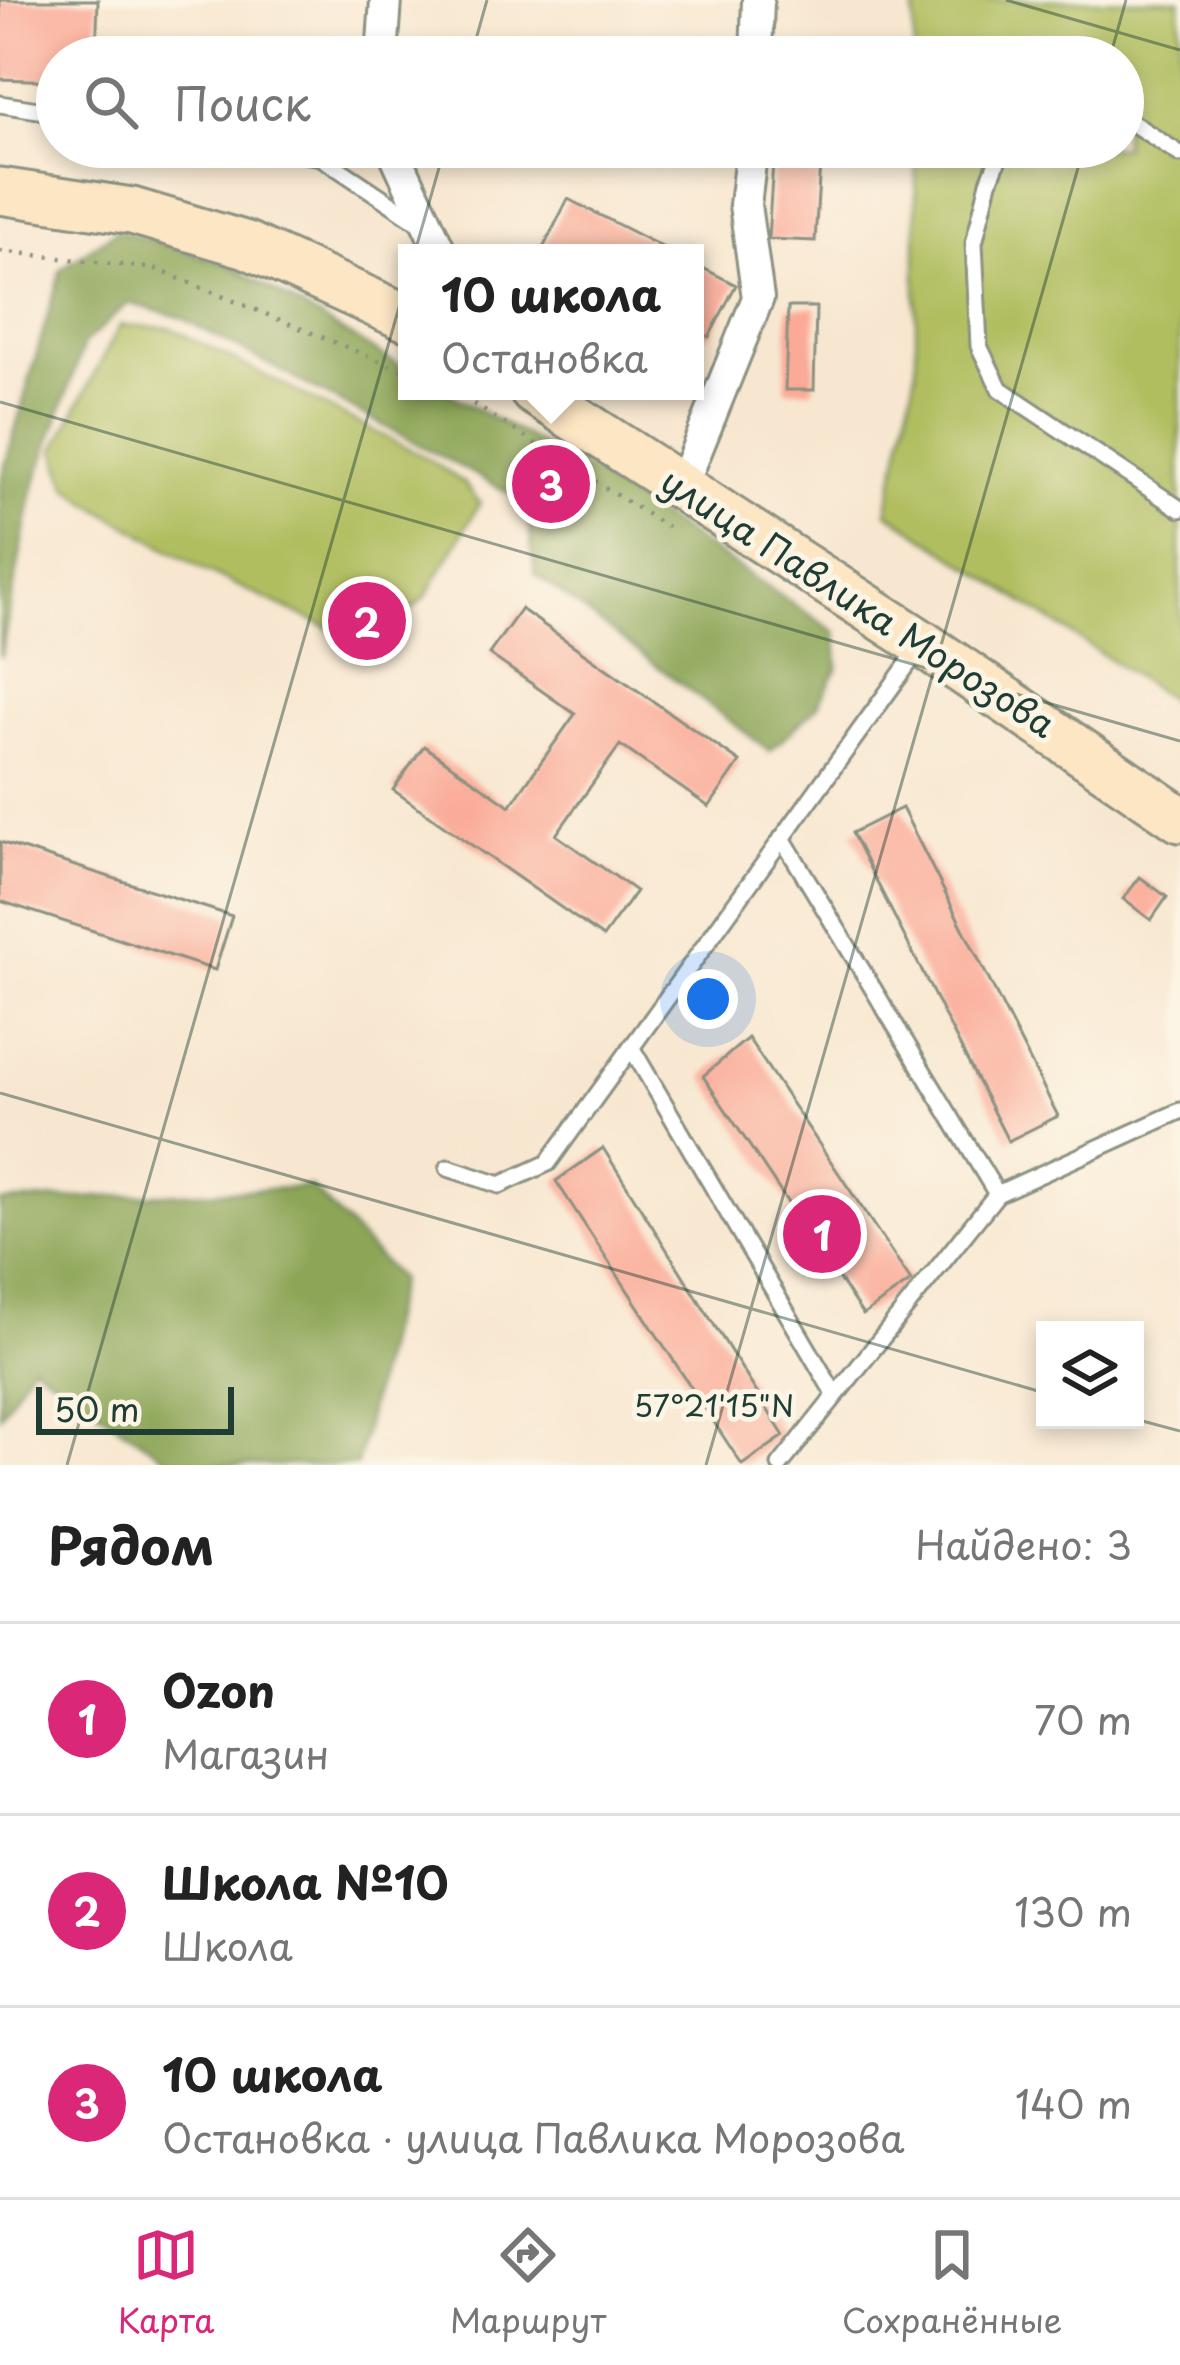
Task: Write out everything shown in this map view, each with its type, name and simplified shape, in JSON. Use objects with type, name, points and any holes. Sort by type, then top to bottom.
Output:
[{"type":"main road","points":[[0,191],[132,212],[247,244],[398,314]]},
{"type":"main road","name":"улица Павлика Морозова","points":[[544,400],[675,507],[923,644],[1180,819]]},
{"type":"street","points":[[383,36],[386,0]]},
{"type":"street","points":[[757,36],[758,0]]},
{"type":"street","points":[[401,168],[434,240]]},
{"type":"street","points":[[675,507],[758,298],[746,205],[750,168]]},
{"type":"lane","points":[[0,104],[36,110]]},
{"type":"lane","points":[[1144,131],[1180,154]]},
{"type":"lane","points":[[336,168],[434,240]]},
{"type":"lane","points":[[995,168],[974,243],[979,346],[1000,388],[1180,508]]},
{"type":"lane","points":[[448,1168],[500,1185],[548,1163],[923,644]]},
{"type":"lane","points":[[782,838],[998,1194]]},
{"type":"lane","points":[[632,1047],[835,1395]]},
{"type":"lane","points":[[780,1465],[998,1194],[1180,1111]]},
{"type":"path","points":[[0,250],[156,268],[398,368]]},
{"type":"path","points":[[470,400],[675,507]]},
{"type":"green space","points":[[914,0],[1180,0],[1180,706],[887,512],[916,371],[916,168],[1144,168],[1144,36],[914,36]]},
{"type":"green space","points":[[117,230],[230,265],[398,365],[398,400],[460,400],[599,476],[836,632],[838,668],[816,708],[770,751],[535,574],[526,502],[180,317],[128,303],[84,344],[33,490],[0,658],[0,483],[61,269]]},
{"type":"green space","points":[[120,325],[171,328],[427,458],[464,483],[480,503],[426,596],[371,648],[208,572],[67,486],[55,450]]},
{"type":"green space","points":[[311,1187],[399,1279],[357,1465],[176,1465],[32,1364],[0,1416],[0,1202]]},
{"type":"building","points":[[0,0],[98,0],[97,36],[36,36],[36,80],[0,79]]},
{"type":"building","points":[[773,168],[820,168],[815,241],[768,239]]},
{"type":"building","points":[[568,199],[656,244],[545,244]]},
{"type":"building","points":[[704,269],[736,285],[709,337],[704,334]]},
{"type":"building","points":[[788,307],[816,307],[814,390],[785,390]]},
{"type":"building","points":[[521,609],[740,762],[709,807],[620,745],[556,835],[636,891],[603,937],[393,790],[424,746],[510,806],[575,714],[489,654]]},
{"type":"building","points":[[902,808],[1058,1116],[1008,1141],[852,833]]},
{"type":"building","points":[[0,842],[232,916],[215,970],[0,901]]},
{"type":"building","points":[[1140,877],[1167,897],[1151,920],[1123,899]]},
{"type":"building","points":[[748,1038],[911,1281],[863,1315],[703,1076]]},
{"type":"building","points":[[603,1148],[784,1436],[742,1465],[556,1181]]},
{"type":"place","name":"10 школа","points":[[551,484]]},
{"type":"place","name":"Школа №10","points":[[367,621]]},
{"type":"place","name":"Ozon","points":[[822,1234]]}]
